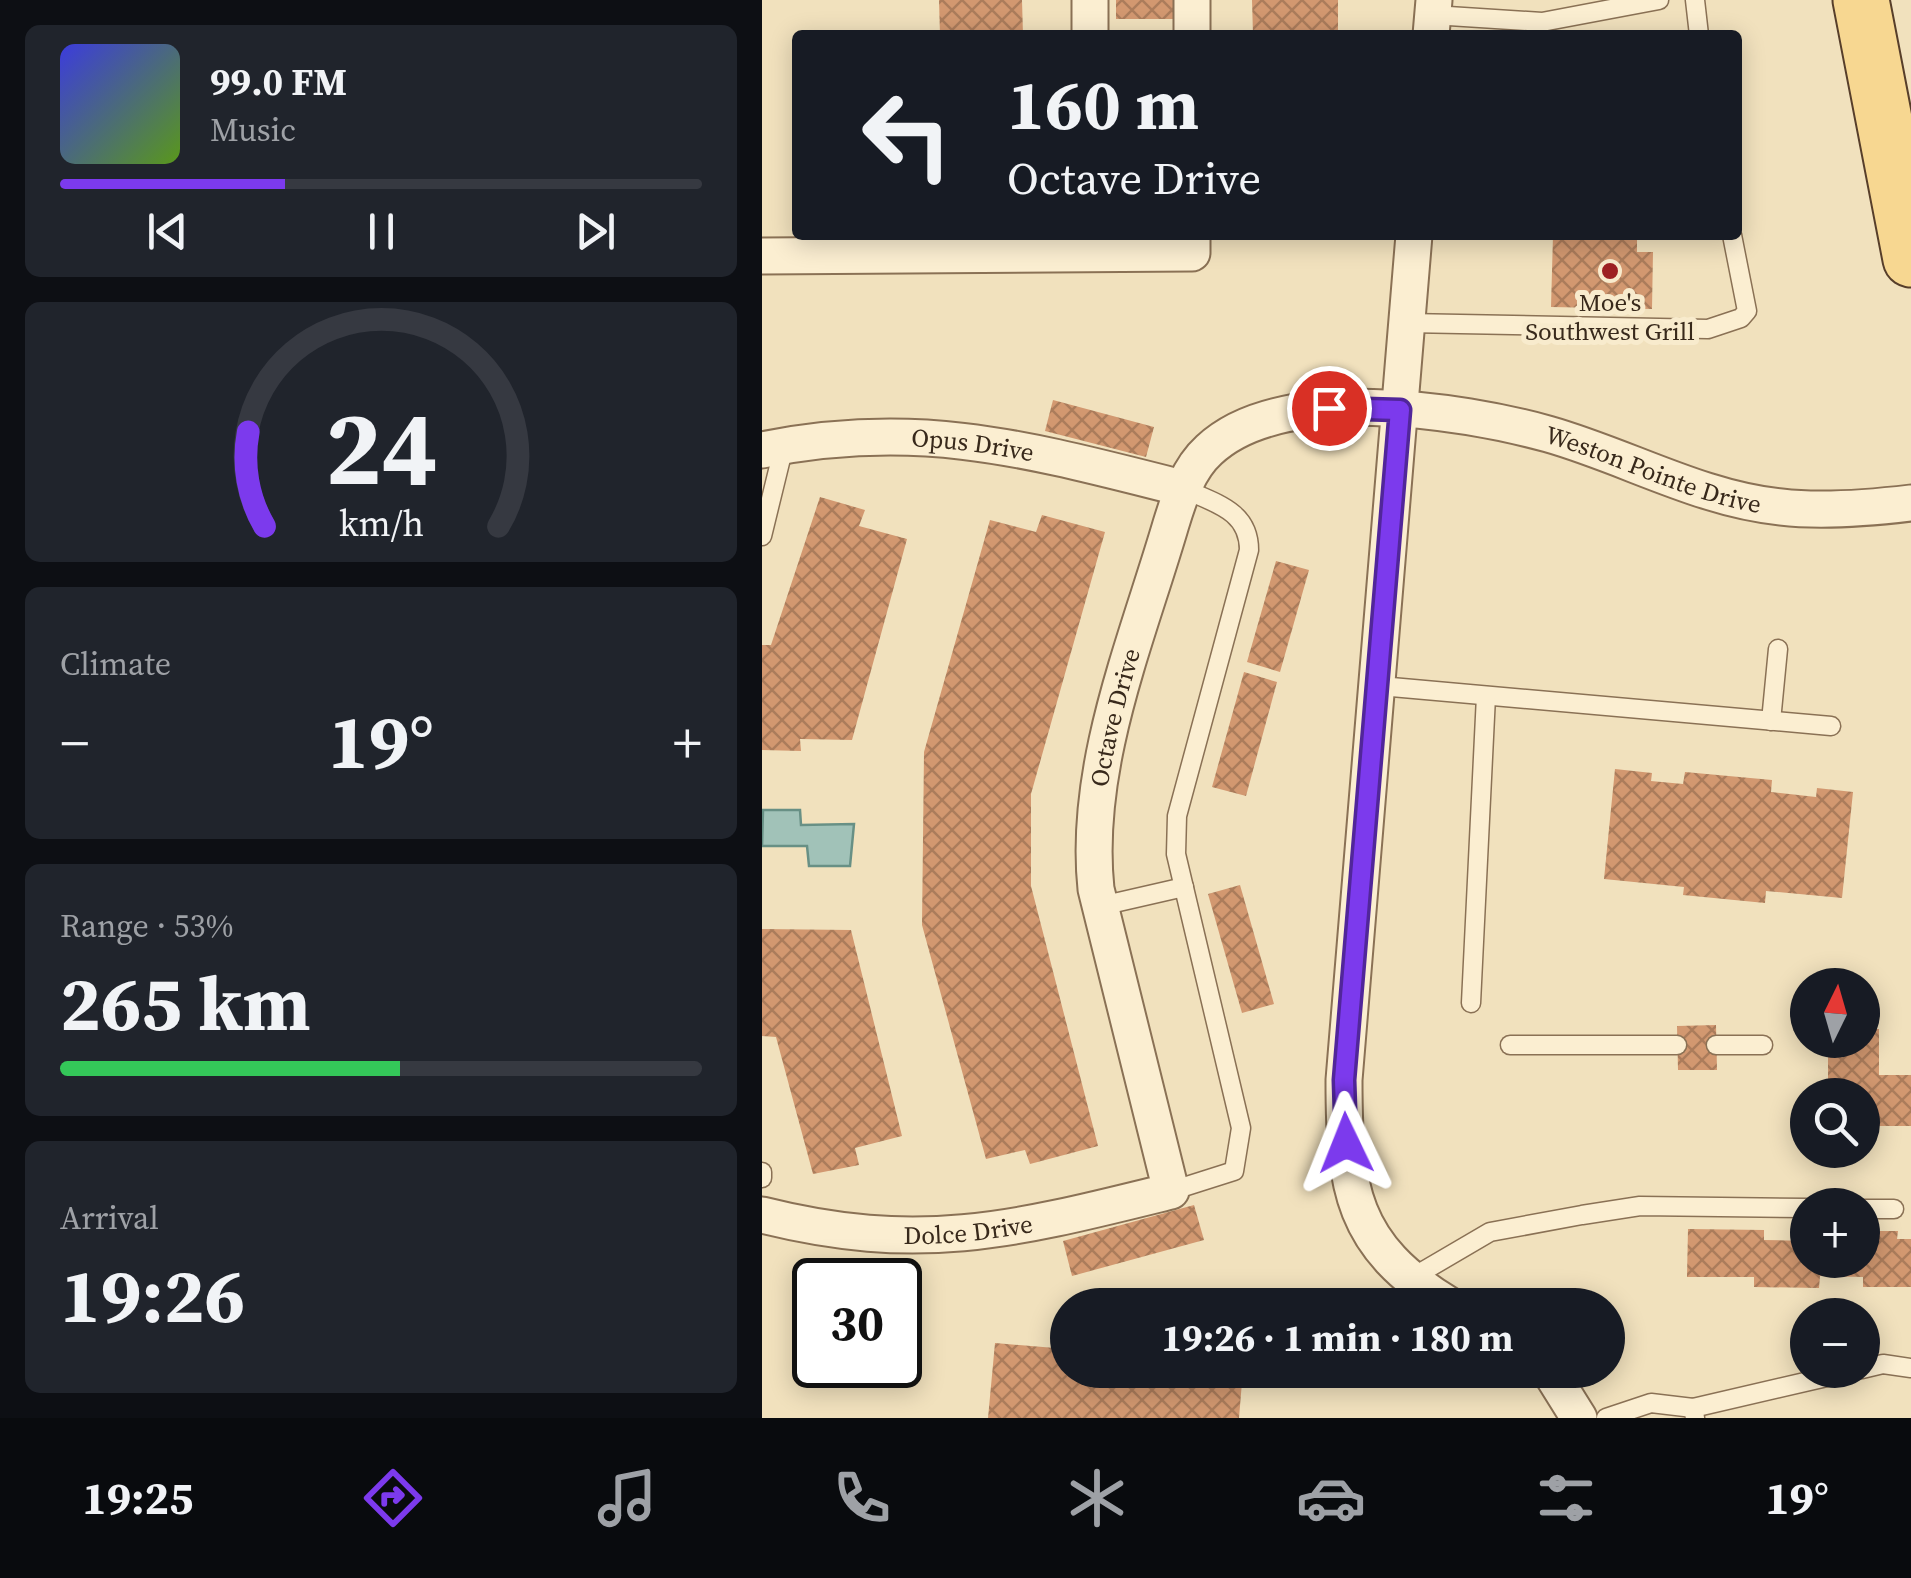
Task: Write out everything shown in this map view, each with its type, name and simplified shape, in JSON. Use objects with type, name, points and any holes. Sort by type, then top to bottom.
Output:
[{"type":"main road","points":[[1861,0],[1910,260]]},
{"type":"street","points":[[1090,0],[1090,30]]},
{"type":"street","points":[[1192,0],[1192,30]]},
{"type":"street","points":[[1414,240],[1344,1125],[1349,1186],[1371,1237],[1408,1280],[1421,1288]]},
{"type":"street","points":[[762,256],[1192,244]]},
{"type":"street","name":"Octave Drive","points":[[1171,1191],[1100,906],[1092,851],[1103,768],[1182,488],[1209,449],[1250,427],[1298,410],[1400,410]]},
{"type":"street","name":"Weston Pointe Drive","points":[[1400,410],[1479,418],[1551,435],[1646,470],[1780,508],[1910,503]]},
{"type":"street","name":"Opus Drive","points":[[773,448],[918,435],[978,440],[1182,488]]},
{"type":"street","name":"Dolce Drive","points":[[762,1215],[860,1234],[949,1236],[1038,1224],[1171,1191]]},
{"type":"street","points":[[1560,1388],[1579,1418]]},
{"type":"lane","points":[[1526,0],[1529,21]]},
{"type":"lane","points":[[1433,17],[1529,21],[1659,0]]},
{"type":"lane","points":[[1695,0],[1699,30]]},
{"type":"lane","points":[[1407,323],[1708,329],[1741,318],[1747,311],[1733,240]]},
{"type":"lane","points":[[762,536],[773,448]]},
{"type":"lane","points":[[1171,1191],[1234,1171],[1241,1128],[1176,854],[1177,816],[1249,550],[1249,531],[1236,513],[1182,488]]},
{"type":"lane","points":[[1771,721],[1778,649]]},
{"type":"lane","points":[[1380,686],[1832,726]]},
{"type":"lane","points":[[1471,1003],[1486,696]]},
{"type":"lane","points":[[1100,906],[1184,887]]},
{"type":"lane","points":[[1510,1045],[1678,1044]]},
{"type":"lane","points":[[1716,1045],[1762,1045]]},
{"type":"lane","points":[[1408,1280],[1490,1232],[1564,1218],[1640,1206],[1790,1208]]},
{"type":"lane","points":[[1880,1209],[1894,1209]]},
{"type":"lane","points":[[1880,1365],[1910,1368]]},
{"type":"lane","points":[[1606,1418],[1651,1403],[1694,1413],[1790,1387]]},
{"type":"water","points":[[763,810],[800,810],[801,825],[854,824],[850,866],[809,866],[807,846],[762,846]]},
{"type":"building","points":[[939,0],[1022,0],[1023,30],[940,30]]},
{"type":"building","points":[[1116,0],[1173,0],[1173,19],[1116,19]]},
{"type":"building","points":[[1252,0],[1338,0],[1338,30],[1253,30]]},
{"type":"building","points":[[1553,240],[1637,240],[1637,252],[1653,252],[1652,309],[1551,307]]},
{"type":"building","points":[[1053,400],[1154,427],[1146,457],[1045,431]]},
{"type":"building","points":[[820,497],[865,510],[859,526],[907,539],[852,740],[800,739],[801,751],[762,750],[762,645],[771,645]]},
{"type":"building","points":[[1042,515],[1105,532],[1031,794],[1031,886],[1098,1146],[1030,1164],[1025,1150],[986,1159],[922,925],[924,752],[990,520],[1036,532]]},
{"type":"building","points":[[1276,561],[1309,570],[1280,672],[1247,662]]},
{"type":"building","points":[[1244,672],[1277,682],[1246,796],[1212,787]]},
{"type":"building","points":[[1615,769],[1652,773],[1651,781],[1683,784],[1685,772],[1772,780],[1771,792],[1816,797],[1817,788],[1853,792],[1842,898],[1766,891],[1765,903],[1683,895],[1684,887],[1604,879]]},
{"type":"building","points":[[1240,885],[1274,1004],[1242,1013],[1208,894]]},
{"type":"building","points":[[762,929],[851,930],[902,1136],[855,1148],[859,1165],[813,1174],[776,1037],[762,1036]]},
{"type":"building","points":[[1716,1025],[1717,1070],[1678,1070],[1677,1026]]},
{"type":"building","points":[[1828,1058],[1879,1058],[1879,1075],[1911,1075],[1911,1126],[1880,1126],[1880,1078],[1828,1078]]},
{"type":"building","points":[[1194,1205],[1204,1240],[1072,1276],[1063,1241]]},
{"type":"building","points":[[1688,1229],[1764,1230],[1764,1240],[1790,1241],[1790,1278],[1820,1278],[1819,1288],[1754,1287],[1754,1277],[1687,1277]]},
{"type":"building","points":[[1880,1231],[1898,1231],[1897,1239],[1911,1239],[1911,1287],[1863,1287],[1863,1278],[1880,1278]]},
{"type":"building","points":[[995,1343],[1050,1348],[1050,1388],[1242,1388],[1239,1418],[988,1418]]},
{"type":"place","name":"Moe's Southwest Grill","points":[[1610,271]]},
{"type":"route","points":[[1329,408],[1400,410],[1354,1000],[1344,1080],[1346,1143]]}]
